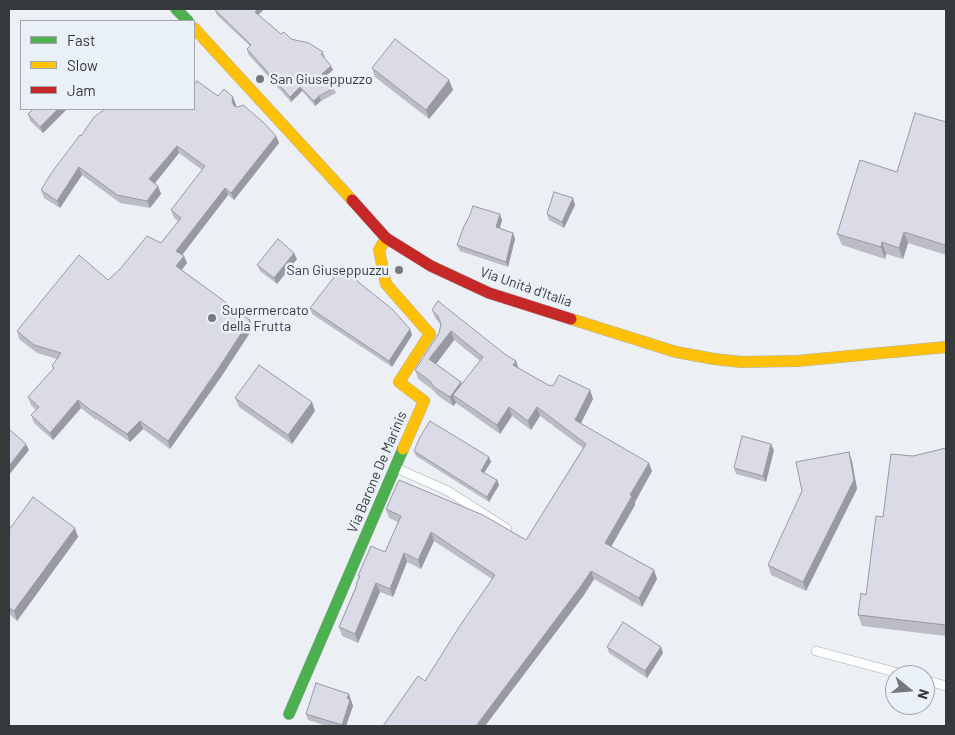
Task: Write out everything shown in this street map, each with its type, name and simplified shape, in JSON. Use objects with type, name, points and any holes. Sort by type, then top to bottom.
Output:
[{"type":"street","points":[[176,9],[187,20]]},
{"type":"street","name":"Via Unità d'Italia","points":[[195,29],[250,98],[386,238],[431,266],[489,293],[676,352],[714,359],[741,362],[797,361],[946,347]]},
{"type":"street","name":"Via Barone De Marinis","points":[[289,714],[424,401],[399,382],[430,334],[386,284],[380,250],[386,238]]},
{"type":"lane","points":[[395,467],[448,491],[507,529]]},
{"type":"lane","points":[[816,651],[885,669]]},
{"type":"building","points":[[216,9],[258,9],[255,12],[281,34],[284,32],[291,39],[309,43],[323,52],[321,54],[331,66],[322,74],[334,88],[314,101],[300,87],[290,97],[247,49],[251,45]]},
{"type":"building","points":[[395,39],[449,80],[426,110],[372,68]]},
{"type":"building","points":[[197,81],[218,96],[224,89],[233,97],[234,106],[243,105],[276,136],[231,193],[225,188],[176,251],[184,256],[176,266],[250,320],[168,441],[140,421],[127,434],[78,400],[50,433],[31,415],[39,407],[28,397],[54,368],[52,366],[61,353],[34,345],[17,331],[79,255],[108,280],[120,269],[147,236],[161,243],[181,218],[171,210],[205,166],[177,146],[149,179],[158,186],[147,201],[117,195],[79,167],[57,201],[41,190],[52,172],[94,117],[104,110],[195,110],[195,84]]},
{"type":"building","points":[[32,110],[57,110],[40,127],[28,114]]},
{"type":"building","points":[[915,113],[946,122],[945,245],[904,232],[899,248],[882,242],[881,247],[837,234],[860,160],[897,172]]},
{"type":"building","points":[[554,192],[573,198],[562,222],[547,214]]},
{"type":"building","points":[[473,206],[500,214],[496,227],[513,233],[506,262],[457,245]]},
{"type":"building","points":[[278,239],[294,253],[274,278],[257,265]]},
{"type":"building","points":[[342,267],[392,309],[410,329],[389,361],[310,308]]},
{"type":"building","points":[[438,301],[516,361],[513,365],[550,386],[553,386],[559,375],[590,390],[575,420],[649,463],[605,543],[654,570],[639,598],[591,571],[476,726],[383,726],[418,676],[425,681],[495,575],[431,532],[418,560],[404,553],[390,589],[376,583],[355,634],[339,627],[371,546],[385,552],[401,516],[386,509],[399,480],[483,515],[526,540],[586,444],[537,407],[528,421],[509,407],[497,425],[453,395],[483,357],[451,331],[429,359],[461,382],[450,397],[434,387],[430,381],[415,370],[439,333],[441,324],[438,316],[432,310]]},
{"type":"building","points":[[259,365],[312,402],[288,435],[235,398]]},
{"type":"building","points":[[430,421],[489,457],[481,471],[497,480],[487,497],[414,451]]},
{"type":"building","points":[[9,429],[26,444],[9,466]]},
{"type":"building","points":[[742,436],[771,444],[763,476],[734,468]]},
{"type":"building","points":[[946,448],[946,625],[858,615],[861,593],[866,595],[876,516],[883,517],[891,454],[913,456]]},
{"type":"building","points":[[849,452],[854,480],[803,582],[768,565],[802,491],[796,462]]},
{"type":"building","points":[[33,497],[75,528],[14,611],[9,608],[9,530]]},
{"type":"building","points":[[623,622],[661,647],[645,671],[607,647]]},
{"type":"building","points":[[316,683],[349,694],[347,698],[350,700],[342,725],[306,714]]},
{"type":"traffic: fast","points":[[176,9],[187,20]]},
{"type":"traffic: fast","points":[[289,714],[403,449]]},
{"type":"traffic: slow","points":[[195,29],[352,200]]},
{"type":"traffic: slow","points":[[386,238],[379,250],[386,284],[430,334],[399,382],[424,401],[403,449]]},
{"type":"traffic: slow","points":[[571,319],[676,352],[741,362],[797,361],[946,347]]},
{"type":"traffic: jam","points":[[352,200],[386,238],[431,266],[489,293],[571,319]]},
{"type":"place","name":"San Giuseppuzzo","points":[[260,79]]},
{"type":"place","name":"San Giuseppuzzu","points":[[399,270]]},
{"type":"place","name":"Supermercato della Frutta","points":[[212,318]]}]
